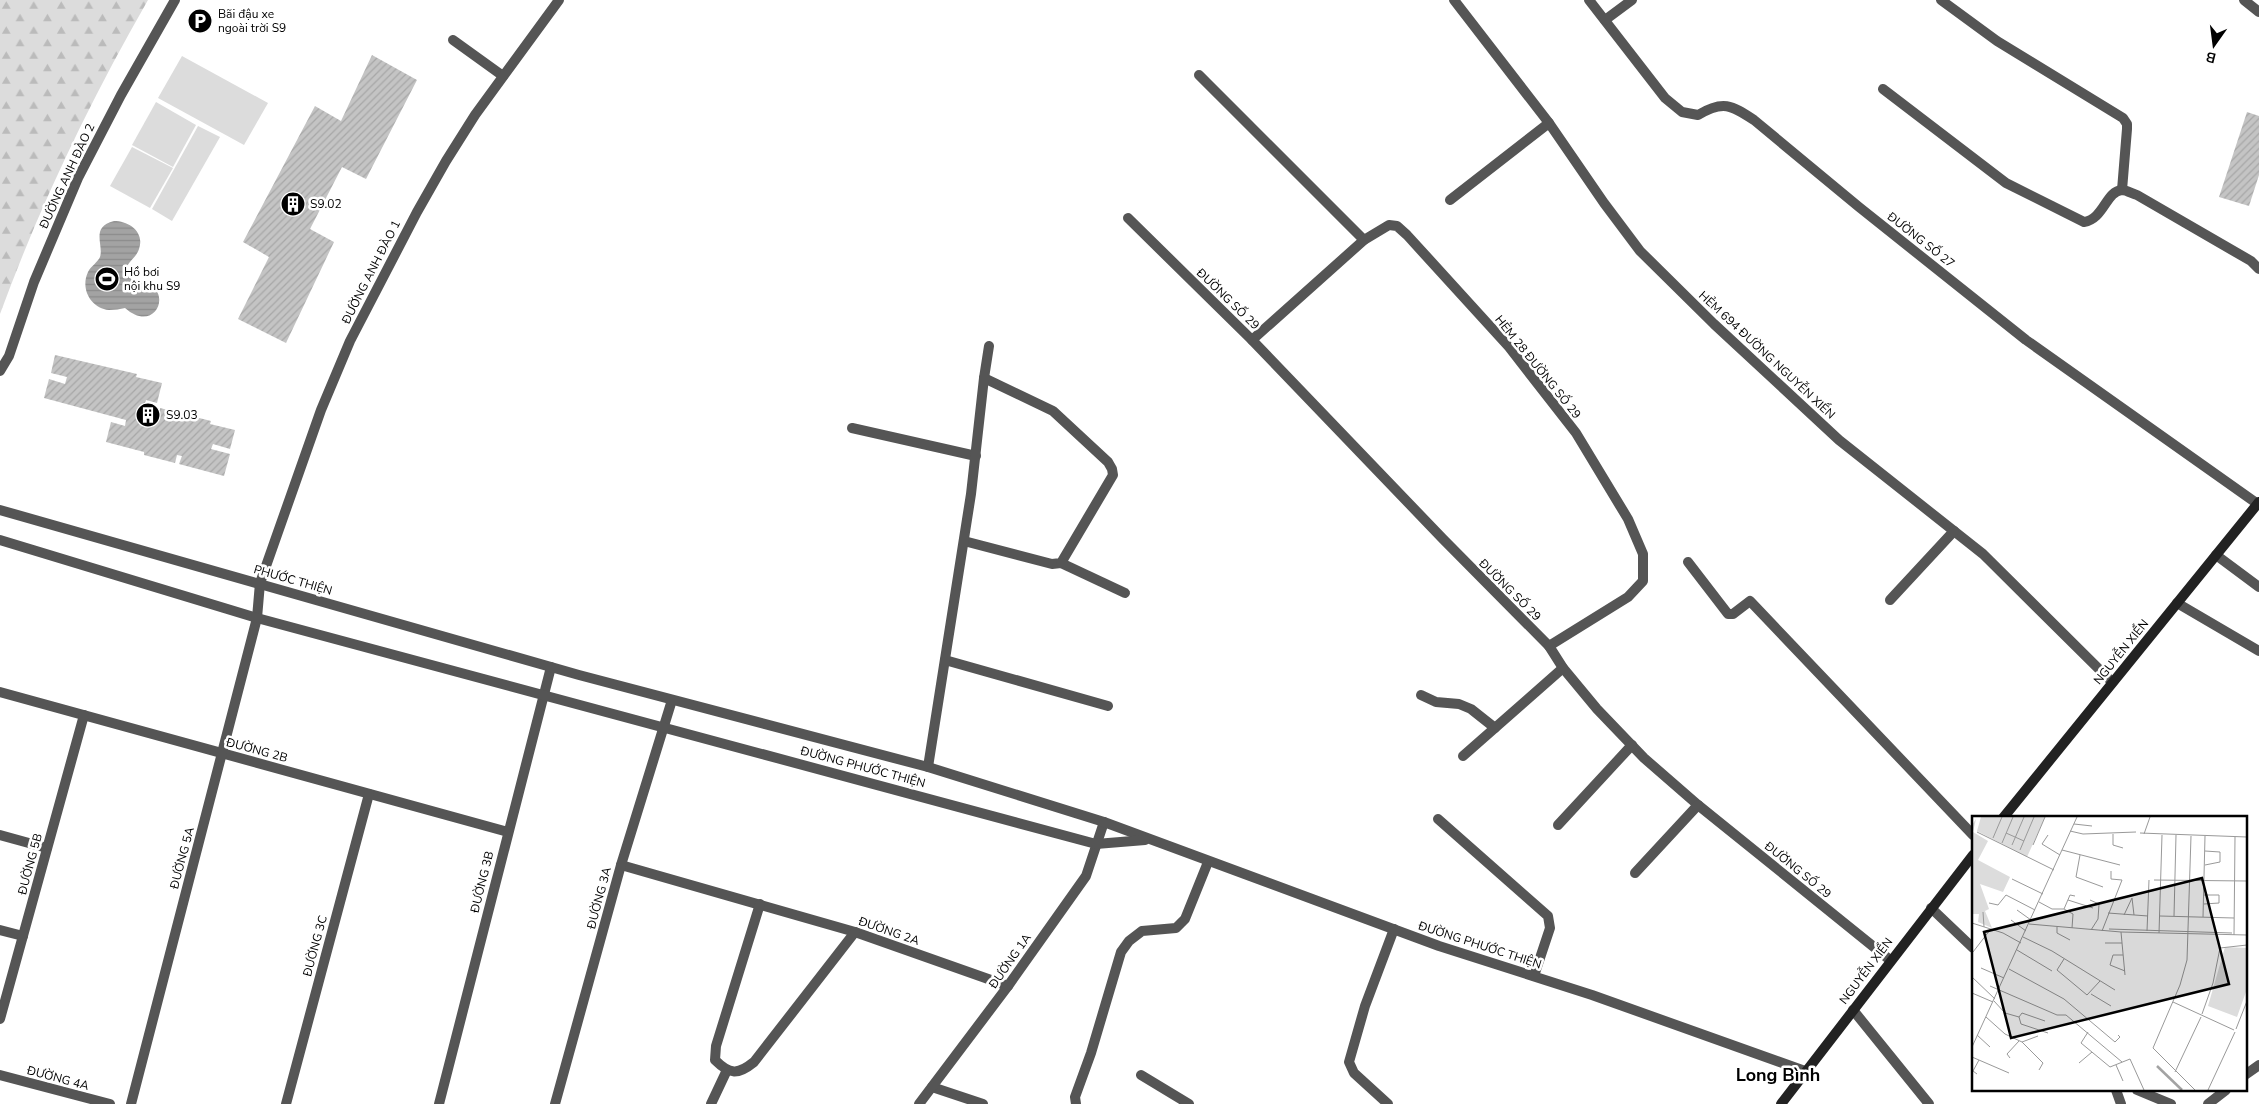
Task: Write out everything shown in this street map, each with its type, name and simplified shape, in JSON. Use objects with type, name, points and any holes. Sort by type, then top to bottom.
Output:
[{"type":"main road","name":"NGUYỄN XIỂN","points":[[2005,816],[2259,503]]},
{"type":"main road","name":"NGUYỄN XIỂN","points":[[1781,1104],[1890,960],[1972,856]]},
{"type":"street","name":"ĐƯỜNG ANH ĐÀO 2","points":[[0,371],[8,356],[34,282],[78,178],[121,95],[175,0]]},
{"type":"street","name":"ĐƯỜNG ANH ĐÀO 1","points":[[257,618],[260,583],[321,410],[350,341],[426,195],[475,115],[559,0]]},
{"type":"street","name":"HẺM 694 ĐƯỜNG NGUYỄN XIỂN","points":[[1454,0],[1549,123],[1604,203],[1640,251],[1714,324],[1839,440],[1983,554],[2112,682]]},
{"type":"street","name":"ĐƯỜNG SỐ 27","points":[[1589,0],[1665,98],[1682,112],[1698,115],[1714,105],[1724,105],[1748,117],[2026,340],[2259,503]]},
{"type":"street","points":[[1605,20],[1632,0]]},
{"type":"street","points":[[1941,0],[1997,41],[2123,118],[2127,124],[2127,130],[2122,190]]},
{"type":"street","points":[[2244,0],[2259,12]]},
{"type":"street","points":[[453,40],[503,76]]},
{"type":"street","points":[[1199,75],[1364,240]]},
{"type":"street","points":[[1883,89],[2006,183],[2084,222],[2099,216],[2114,193],[2122,190],[2145,200],[2250,261],[2259,269]]},
{"type":"street","points":[[1450,200],[1549,123]]},
{"type":"street","name":"ĐƯỜNG SỐ 29","points":[[1128,218],[1252,340],[1442,539],[1549,646],[1563,668],[1597,709],[1632,745],[1698,805],[1890,960]]},
{"type":"street","name":"HẺM 28 ĐƯỜNG SỐ 29","points":[[1252,340],[1364,240],[1389,225],[1397,226],[1407,235],[1509,347],[1576,433],[1628,519],[1643,554],[1643,580],[1628,597],[1549,646]]},
{"type":"street","points":[[928,767],[964,541],[989,346]]},
{"type":"street","points":[[984,378],[1052,411],[1108,462],[1112,469],[1111,481],[1061,563]]},
{"type":"street","points":[[852,428],[976,456]]},
{"type":"street","name":"PHƯỚC THIỆN","points":[[0,510],[578,675]]},
{"type":"street","points":[[1890,600],[1954,531]]},
{"type":"street","points":[[0,540],[257,618],[544,696]]},
{"type":"street","points":[[964,541],[1052,564],[1061,563],[1126,593]]},
{"type":"street","points":[[2216,555],[2259,587]]},
{"type":"street","points":[[1688,562],[1728,614],[1733,614],[1750,601],[1972,834]]},
{"type":"street","points":[[2177,603],[2259,651]]},
{"type":"street","name":"ĐƯỜNG 5A","points":[[131,1104],[257,618]]},
{"type":"street","points":[[945,660],[1108,706]]},
{"type":"street","name":"ĐƯỜNG 3B","points":[[439,1104],[552,667]]},
{"type":"street","points":[[1464,756],[1563,668]]},
{"type":"street","name":"ĐƯỜNG PHƯỚC THIỆN","points":[[578,675],[928,767],[1104,822],[1148,840],[1394,929],[1592,995],[1805,1071]]},
{"type":"street","name":"ĐƯỜNG 2B","points":[[0,692],[508,832]]},
{"type":"street","points":[[1421,695],[1436,702],[1459,704],[1471,709],[1495,728]]},
{"type":"street","name":"ĐƯỜNG PHƯỚC THIỆN","points":[[544,696],[641,720],[1096,844],[1148,840]]},
{"type":"street","name":"ĐƯỜNG 3A","points":[[555,1104],[621,866],[672,700]]},
{"type":"street","name":"ĐƯỜNG 5B","points":[[0,1019],[84,715]]},
{"type":"street","points":[[1558,825],[1632,745]]},
{"type":"street","name":"ĐƯỜNG 3C","points":[[286,1104],[369,794]]},
{"type":"street","points":[[1635,874],[1698,805]]},
{"type":"street","points":[[1438,819],[1548,916],[1550,928],[1534,976]]},
{"type":"street","name":"ĐƯỜNG 1A","points":[[919,1104],[1008,986],[1086,876],[1104,822]]},
{"type":"street","points":[[0,835],[47,848]]},
{"type":"street","points":[[1076,1104],[1076,1097],[1121,952],[1129,941],[1142,931],[1176,928],[1185,919],[1208,862]]},
{"type":"street","name":"ĐƯỜNG 2A","points":[[621,866],[855,932],[1008,986]]},
{"type":"street","points":[[760,904],[716,1046],[715,1060],[732,1072],[744,1070],[754,1062],[855,932]]},
{"type":"street","points":[[1931,908],[1972,947]]},
{"type":"street","points":[[1388,1104],[1354,1073],[1349,1062],[1365,1006],[1394,929]]},
{"type":"street","points":[[0,930],[23,936]]},
{"type":"street","points":[[1852,1010],[1929,1104]]},
{"type":"street","points":[[2246,1074],[2259,1065]]},
{"type":"street","points":[[710,1104],[727,1070]]},
{"type":"street","points":[[1141,1075],[1189,1104]]},
{"type":"street","name":"ĐƯỜNG 4A","points":[[0,1076],[110,1104]]},
{"type":"street","points":[[932,1087],[983,1104]]},
{"type":"street","points":[[2117,1092],[2121,1104]]},
{"type":"street","points":[[2142,1092],[2171,1104]]},
{"type":"street","points":[[2208,1104],[2223,1092]]},
{"type":"green space","points":[[0,0],[148,0],[106,76],[67,154],[15,273],[0,314]]},
{"type":"green space","points":[[182,56],[268,103],[244,145],[158,98]]},
{"type":"green space","points":[[156,102],[196,125],[173,167],[132,145]]},
{"type":"green space","points":[[198,126],[220,137],[172,221],[152,209]]},
{"type":"green space","points":[[132,147],[173,168],[150,208],[110,186]]},
{"type":"shaded area","points":[[114,221],[130,225],[140,237],[139,249],[129,263],[126,273],[133,281],[150,284],[157,292],[159,298],[158,305],[150,315],[143,317],[125,308],[109,310],[97,306],[92,302],[86,291],[85,285],[88,272],[100,257],[100,232],[102,227]]},
{"type":"building","name":"S9.02","points":[[372,55],[417,80],[366,179],[342,167],[310,229],[334,242],[286,343],[238,319],[269,257],[243,242],[315,106],[341,121]]},
{"type":"building","points":[[2247,112],[2259,116],[2259,175],[2249,206],[2219,197]]},
{"type":"building","name":"S9.03","points":[[55,355],[137,374],[136,377],[162,383],[157,403],[146,400],[144,406],[160,410],[160,408],[211,421],[210,424],[235,430],[230,449],[213,444],[211,449],[230,454],[224,476],[179,464],[182,456],[177,455],[175,463],[106,442],[111,422],[125,426],[126,420],[44,398],[49,379],[65,384],[67,377],[51,373]]},
{"type":"place","name":"Bãi đậu xe ngoài trời S9","points":[[200,21]]},
{"type":"place","name":"S9.02","points":[[293,204]]},
{"type":"place","name":"Hồ bơi nội khu S9","points":[[107,279]]},
{"type":"place","name":"S9.03","points":[[148,415]]},
{"type":"district","name":"Long Bình","points":[[1778,1075]]}]
